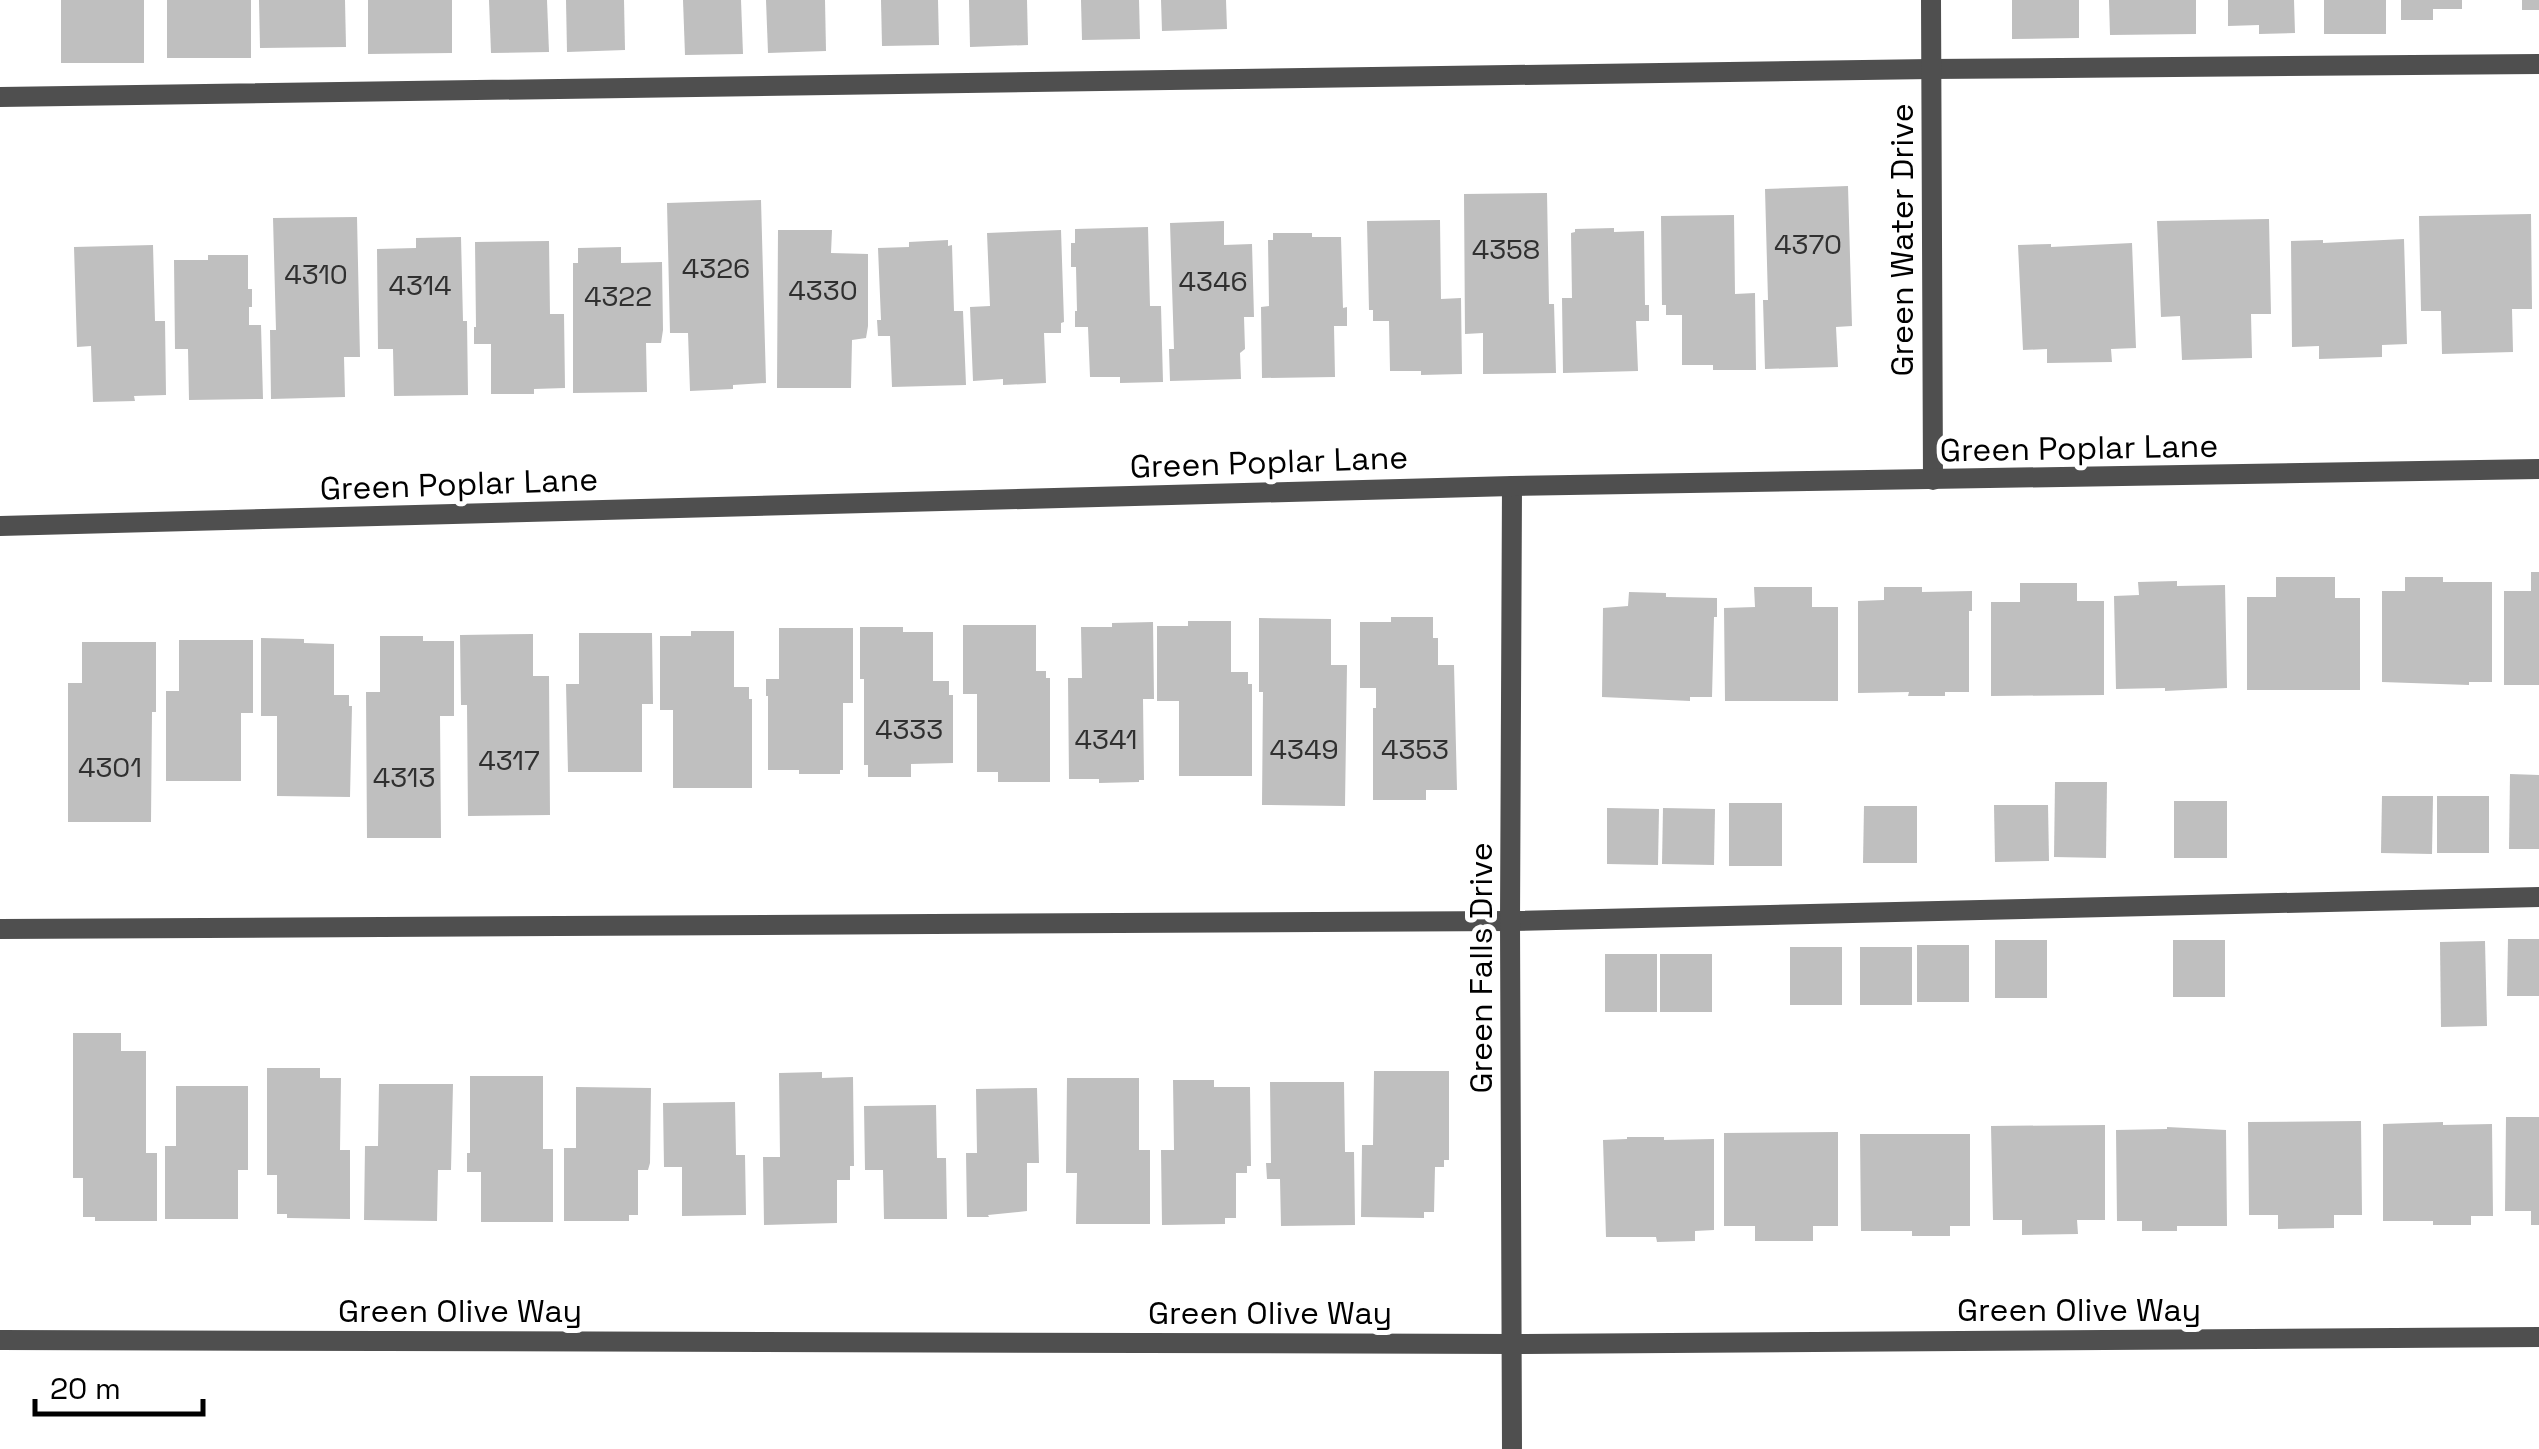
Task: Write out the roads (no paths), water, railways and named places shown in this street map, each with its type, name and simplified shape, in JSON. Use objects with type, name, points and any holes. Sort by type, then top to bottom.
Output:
[{"type":"street","name":"Green Water Drive","points":[[1932,0],[1933,480]]},
{"type":"street","points":[[0,96],[2539,64]]},
{"type":"street","name":"Green Poplar Lane","points":[[0,526],[1512,486],[2539,469]]},
{"type":"street","name":"Green Falls Drive","points":[[1512,486],[1512,1449]]},
{"type":"street","points":[[0,929],[1510,921],[2539,897]]},
{"type":"street","name":"Green Olive Way","points":[[0,1340],[1512,1344],[2539,1337]]}]
